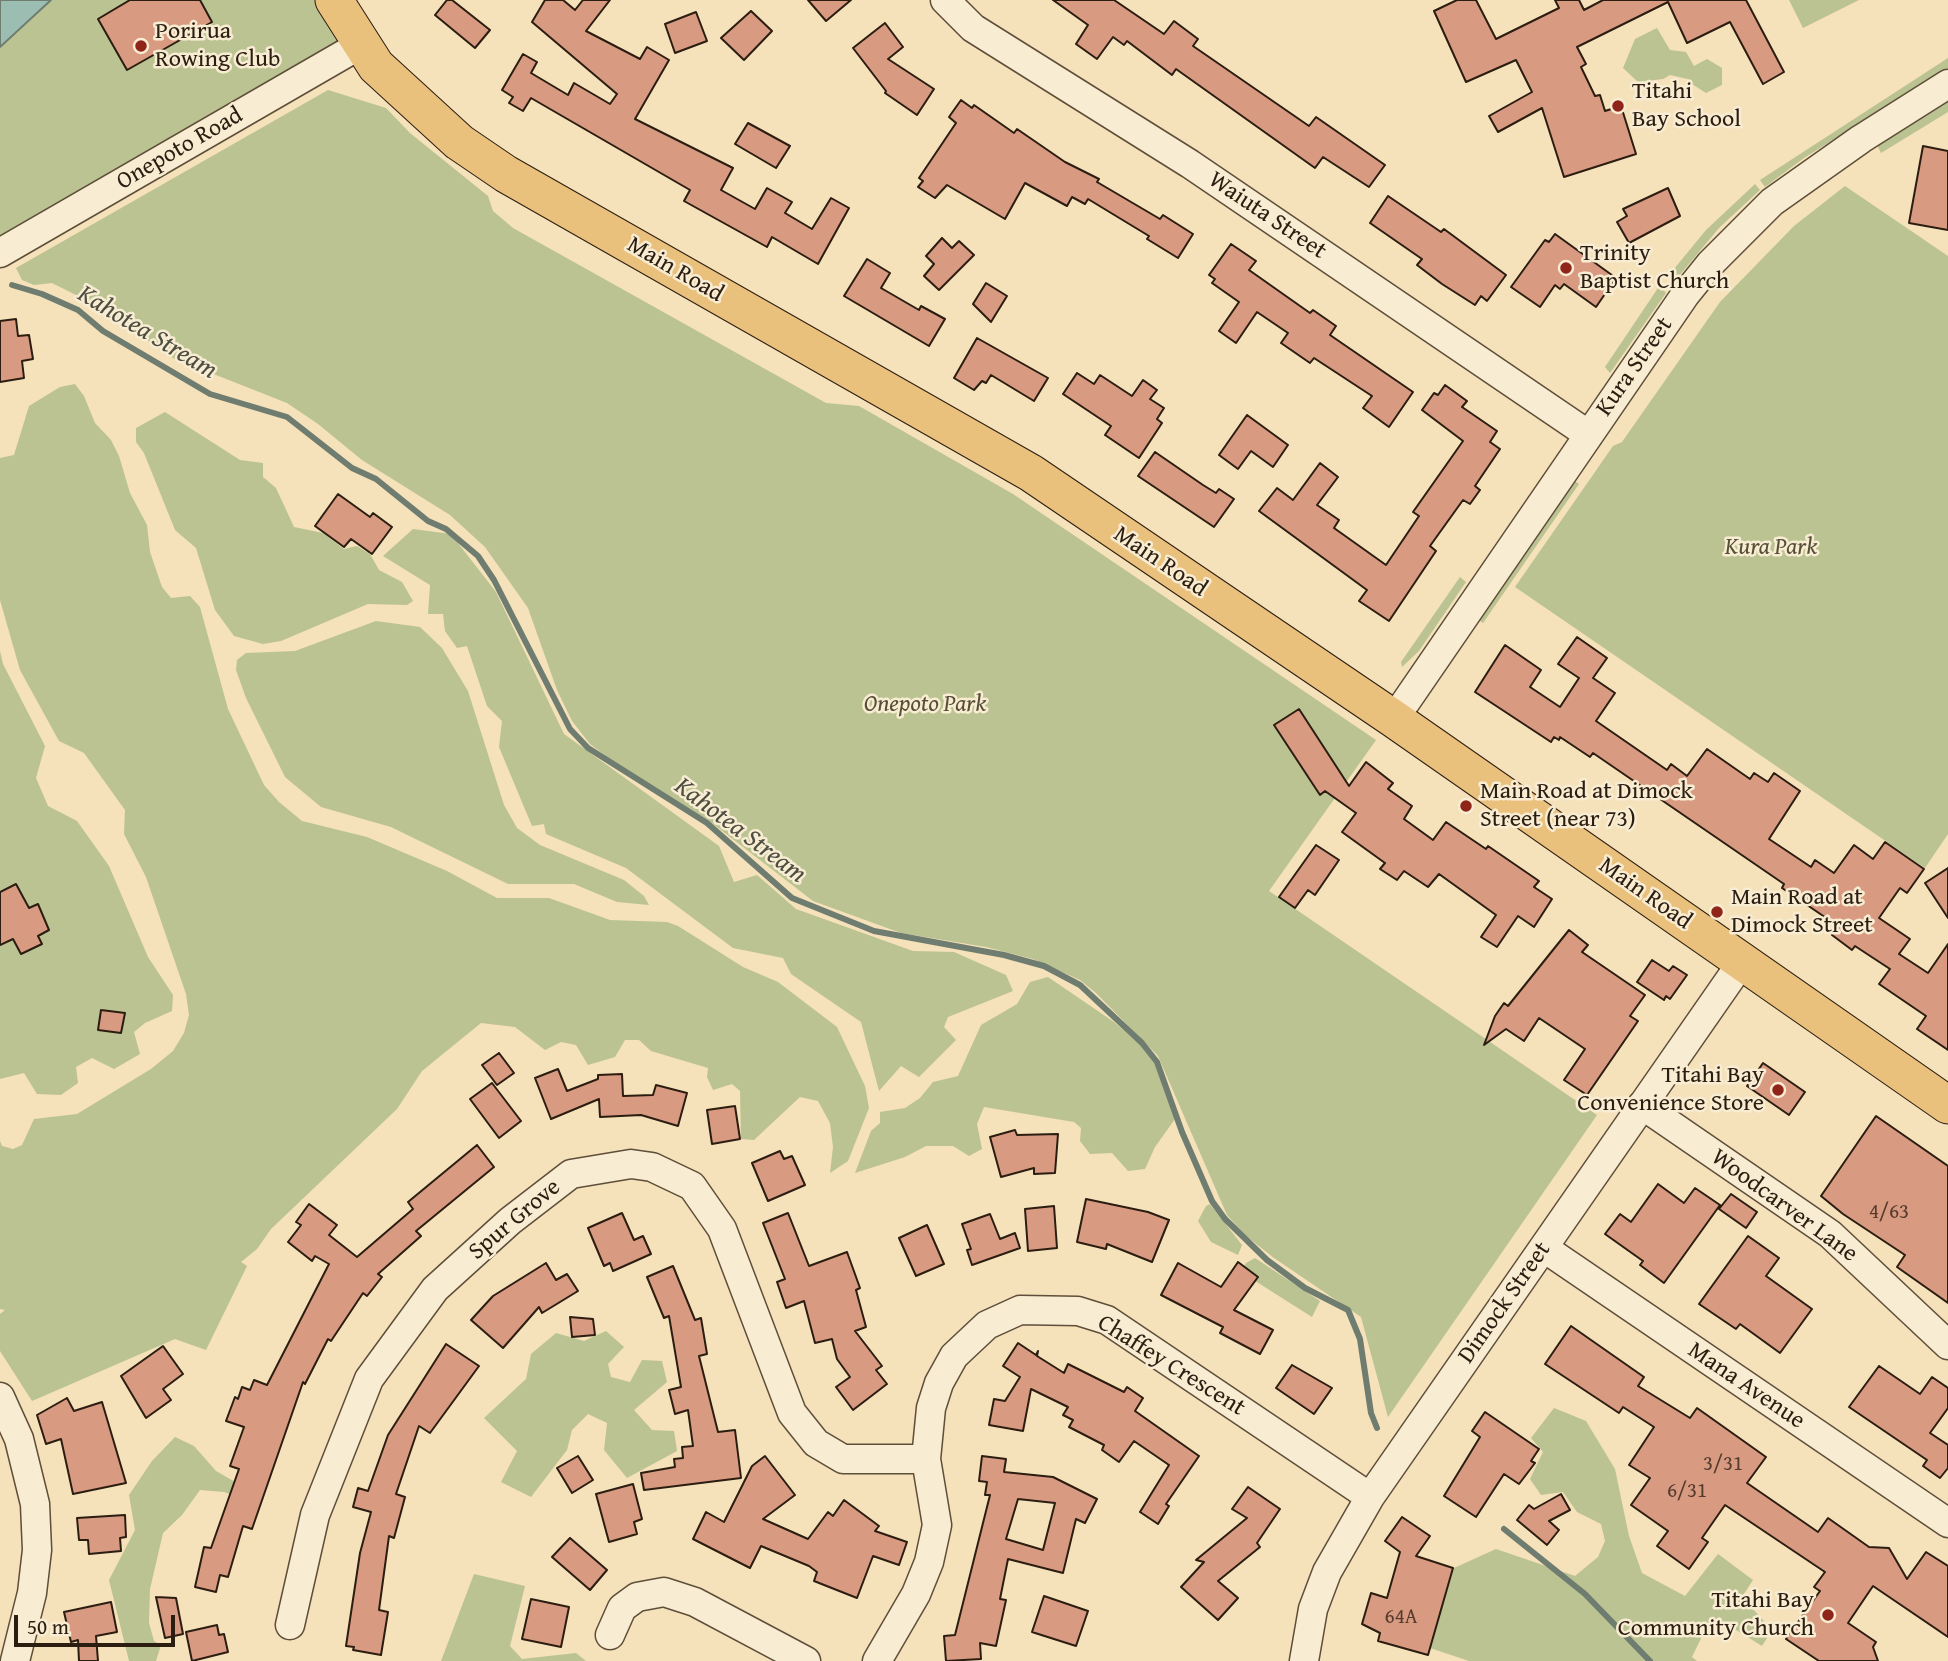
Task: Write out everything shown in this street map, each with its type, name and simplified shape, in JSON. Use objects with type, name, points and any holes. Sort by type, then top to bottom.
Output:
[{"type":"main road","name":"Main Road","points":[[334,0],[360,45],[376,66],[459,142],[506,174],[1031,473],[1394,719],[1948,1105]]},
{"type":"street","name":"Waiuta Street","points":[[945,0],[973,28],[1190,164],[1589,435]]},
{"type":"street","name":"Onepoto Road","points":[[0,253],[360,45]]},
{"type":"street","name":"Kura Street","points":[[1394,719],[1685,295],[1732,241],[1772,202],[1815,170],[1948,84]]},
{"type":"street","name":"Dimock Street","points":[[1304,1661],[1313,1609],[1327,1572],[1370,1497],[1742,962]]},
{"type":"street","name":"Woodcarver Lane","points":[[1642,1105],[1830,1234],[1948,1345]]},
{"type":"street","name":"Spur Grove","points":[[290,1625],[315,1515],[369,1379],[435,1289],[509,1222],[571,1174],[631,1164],[652,1167],[692,1186],[722,1229],[792,1413],[816,1443],[843,1459],[926,1459]]},
{"type":"street","name":"Mana Avenue","points":[[1544,1248],[1948,1523]]},
{"type":"street","name":"Chaffey Crescent","points":[[877,1661],[916,1594],[929,1562],[937,1525],[926,1459],[931,1408],[939,1383],[954,1356],[987,1325],[1020,1310],[1078,1311],[1107,1320],[1370,1497]]},
{"type":"street","points":[[0,1397],[19,1438],[35,1504],[37,1550],[33,1582],[15,1661]]},
{"type":"street","points":[[610,1635],[622,1608],[637,1597],[664,1592],[695,1602],[806,1661]]},
{"type":"green space","points":[[51,0],[334,0],[360,45],[0,253],[0,47]]},
{"type":"green space","points":[[1789,0],[1859,0],[1803,28]]},
{"type":"green space","points":[[1657,28],[1670,50],[1686,52],[1694,66],[1707,59],[1722,68],[1722,85],[1706,93],[1692,84],[1692,80],[1670,75],[1663,79],[1638,82],[1623,68],[1635,39]]},
{"type":"green space","points":[[1948,58],[1948,68],[1804,158],[1765,187],[1760,180]]},
{"type":"green space","name":"Onepoto Park","points":[[328,90],[386,108],[410,133],[488,196],[493,211],[513,228],[826,403],[859,406],[1013,494],[1376,740],[1269,891],[1597,1115],[1388,1417],[1361,1317],[1274,1258],[1245,1235],[1227,1215],[1158,1056],[1096,993],[1080,980],[1033,959],[986,947],[901,933],[813,901],[712,823],[640,782],[590,744],[572,721],[557,690],[528,608],[485,547],[450,515],[362,460],[287,403],[173,358],[90,302],[52,283],[34,285],[22,280],[16,268]]},
{"type":"green space","points":[[1948,101],[1948,112],[1881,153],[1877,145]]},
{"type":"green space","points":[[1755,184],[1760,190],[1719,228],[1678,277],[1669,275],[1706,230]]},
{"type":"green space","name":"Kura Park","points":[[1845,186],[1948,256],[1948,834],[1925,868],[1515,587],[1613,446],[1622,442],[1720,302],[1794,226]]},
{"type":"green space","points":[[1660,285],[1666,293],[1610,373],[1605,367]]},
{"type":"green space","points":[[75,384],[84,396],[95,423],[111,440],[119,456],[130,493],[147,525],[150,552],[162,587],[171,598],[190,596],[200,607],[228,709],[264,785],[279,802],[302,821],[367,837],[447,871],[497,898],[549,898],[610,920],[667,922],[678,926],[743,967],[778,982],[837,1027],[865,1086],[869,1108],[848,1161],[830,1173],[833,1147],[830,1123],[818,1101],[800,1097],[754,1140],[741,1139],[740,1091],[732,1084],[713,1090],[707,1077],[708,1068],[651,1051],[639,1040],[625,1040],[615,1057],[588,1065],[576,1045],[561,1042],[545,1050],[515,1027],[481,1023],[422,1071],[397,1109],[271,1229],[257,1249],[241,1262],[247,1266],[206,1350],[175,1339],[32,1401],[0,1351],[0,1314],[5,1310],[0,1309],[0,1141],[2,1146],[13,1149],[22,1145],[34,1119],[77,1114],[151,1069],[173,1051],[184,1033],[189,1015],[186,994],[146,877],[124,834],[125,810],[84,753],[59,741],[20,670],[0,600],[0,458],[14,455],[29,406],[60,387]]},
{"type":"green space","points":[[165,412],[240,460],[263,463],[263,477],[276,488],[294,527],[323,533],[344,549],[357,546],[370,554],[379,570],[402,582],[413,601],[407,605],[368,604],[281,641],[263,644],[234,636],[215,610],[196,548],[175,530],[144,453],[136,442],[136,428]]},
{"type":"green space","points":[[1571,478],[1579,484],[1483,623],[1476,618]]},
{"type":"green space","points":[[413,529],[451,534],[496,592],[564,734],[719,846],[734,882],[757,875],[796,909],[913,951],[954,952],[1006,975],[1013,991],[948,1017],[944,1027],[956,1040],[919,1077],[901,1066],[879,1091],[861,1022],[791,974],[783,958],[733,948],[626,868],[546,834],[544,824],[532,826],[499,747],[502,721],[487,706],[467,646],[457,648],[445,631],[443,614],[428,614],[430,585],[383,556]]},
{"type":"green space","points":[[1460,577],[1466,582],[1419,651],[1402,667],[1401,662]]},
{"type":"green space","points":[[376,621],[420,627],[442,648],[468,691],[504,805],[517,828],[540,845],[624,880],[644,896],[649,905],[617,902],[574,884],[508,884],[391,827],[321,807],[285,777],[246,698],[236,670],[237,660],[246,653],[295,651]]},
{"type":"green space","points":[[0,651],[3,664],[45,746],[36,778],[48,806],[77,821],[109,866],[148,957],[173,995],[172,1011],[145,1023],[134,1032],[140,1054],[114,1069],[92,1058],[76,1067],[78,1083],[61,1095],[37,1094],[24,1073],[0,1079]]},
{"type":"green space","points":[[1048,977],[1114,1022],[1145,1049],[1155,1064],[1175,1119],[1155,1147],[1145,1169],[1128,1171],[1112,1153],[1090,1154],[1080,1141],[1081,1128],[1074,1122],[984,1107],[977,1124],[982,1149],[969,1156],[953,1146],[926,1146],[905,1157],[855,1173],[871,1131],[880,1123],[880,1112],[905,1108],[920,1098],[933,1082],[958,1076],[981,1025],[1017,1004],[1030,982]]},
{"type":"green space","points":[[1210,1204],[1242,1245],[1238,1255],[1211,1242],[1198,1221],[1206,1206]]},
{"type":"green space","points":[[1255,1258],[1320,1301],[1312,1317],[1241,1272],[1246,1263]]},
{"type":"green space","points":[[606,1331],[624,1347],[608,1364],[611,1377],[630,1382],[642,1360],[662,1361],[667,1382],[634,1410],[652,1430],[674,1431],[677,1451],[627,1478],[604,1450],[607,1423],[588,1414],[572,1430],[567,1450],[531,1497],[501,1482],[517,1451],[484,1418],[526,1379],[531,1354],[556,1333],[584,1341]]},
{"type":"green space","points":[[1554,1408],[1586,1421],[1615,1469],[1629,1536],[1642,1573],[1685,1596],[1718,1554],[1753,1580],[1742,1597],[1772,1630],[1762,1646],[1730,1626],[1706,1628],[1692,1657],[1697,1661],[1469,1661],[1430,1648],[1454,1568],[1496,1549],[1575,1576],[1598,1557],[1605,1541],[1601,1524],[1577,1512],[1563,1492],[1541,1495],[1530,1479],[1543,1452],[1531,1438]]},
{"type":"green space","points":[[175,1437],[194,1446],[216,1471],[249,1490],[245,1499],[224,1492],[200,1490],[182,1515],[163,1533],[150,1589],[149,1623],[154,1641],[161,1645],[156,1661],[129,1661],[109,1580],[135,1530],[129,1495],[152,1461]]},
{"type":"green space","points":[[474,1574],[525,1586],[510,1646],[522,1659],[576,1653],[586,1661],[441,1661]]},
{"type":"water","points":[[0,0],[51,0],[0,47]]},
{"type":"building","name":"Porirua Rowing Club","points":[[130,0],[200,0],[212,22],[127,70],[98,19]]},
{"type":"building","points":[[447,0],[452,0],[490,30],[475,48],[435,15]]},
{"type":"building","points":[[545,0],[563,0],[575,10],[583,0],[610,0],[586,31],[640,59],[647,47],[669,60],[635,119],[733,168],[721,190],[755,209],[767,188],[792,202],[785,213],[812,229],[831,198],[849,208],[818,264],[772,237],[767,247],[684,201],[690,190],[531,98],[523,111],[509,103],[513,97],[502,90],[523,54],[537,62],[531,73],[568,95],[574,83],[610,104],[617,94],[532,22]]},
{"type":"building","points":[[808,0],[851,0],[826,21]]},
{"type":"building","points":[[1053,0],[1114,0],[1164,34],[1174,21],[1198,39],[1193,46],[1309,126],[1316,117],[1385,165],[1369,187],[1323,157],[1315,168],[1176,69],[1172,75],[1127,41],[1124,45],[1113,37],[1097,59],[1076,44],[1088,25]]},
{"type":"building","points":[[1457,0],[1476,0],[1496,39],[1559,8],[1555,0],[1579,0],[1584,10],[1603,0],[1746,0],[1784,72],[1763,84],[1730,22],[1687,43],[1668,2],[1577,47],[1586,64],[1581,67],[1595,96],[1600,95],[1605,111],[1621,106],[1636,154],[1564,177],[1542,108],[1498,132],[1489,116],[1532,92],[1516,60],[1466,82],[1434,11]]},
{"type":"building","points":[[751,11],[772,31],[744,60],[721,38]]},
{"type":"building","points":[[696,12],[707,41],[675,53],[665,24]]},
{"type":"building","points":[[885,23],[903,47],[888,59],[934,89],[917,115],[885,93],[853,48]]},
{"type":"building","points":[[961,100],[972,108],[974,105],[1014,133],[1017,129],[1065,162],[1099,179],[1097,182],[1160,219],[1163,215],[1193,234],[1178,258],[1147,239],[1149,236],[1088,199],[1085,204],[1072,197],[1067,206],[1025,183],[1005,219],[947,185],[935,198],[918,187],[923,181],[919,178],[956,123],[949,117]]},
{"type":"building","points":[[748,123],[790,146],[776,168],[735,144]]},
{"type":"building","points":[[1923,146],[1948,151],[1948,230],[1909,223]]},
{"type":"building","points":[[1668,188],[1680,216],[1629,243],[1617,222],[1627,216],[1623,209]]},
{"type":"building","points":[[1388,196],[1441,232],[1444,229],[1506,275],[1487,301],[1481,296],[1475,305],[1442,284],[1417,265],[1422,259],[1370,223]]},
{"type":"building","name":"Trinity Baptist Church","points":[[1555,234],[1616,278],[1596,307],[1564,284],[1560,289],[1555,285],[1540,307],[1511,287],[1545,240],[1549,242]]},
{"type":"building","points":[[942,238],[952,248],[959,241],[974,255],[939,290],[924,276],[934,264],[926,256]]},
{"type":"building","points":[[1231,244],[1256,261],[1249,270],[1310,313],[1313,310],[1336,326],[1330,335],[1413,392],[1389,427],[1363,408],[1372,396],[1314,358],[1310,363],[1281,343],[1288,333],[1257,312],[1236,343],[1219,331],[1239,302],[1212,283],[1215,279],[1209,275]]},
{"type":"building","points":[[867,259],[890,273],[881,288],[919,310],[921,306],[945,319],[929,346],[844,296]]},
{"type":"building","points":[[986,283],[1007,296],[991,322],[973,304]]},
{"type":"building","points":[[16,319],[18,336],[29,335],[33,359],[22,361],[24,378],[0,382],[0,321]]},
{"type":"building","points":[[977,338],[1048,378],[1034,401],[991,375],[986,383],[982,381],[974,390],[954,378]]},
{"type":"building","points":[[1077,373],[1094,384],[1100,375],[1132,396],[1143,380],[1157,390],[1150,399],[1164,408],[1157,419],[1162,423],[1139,458],[1105,435],[1111,426],[1063,394]]},
{"type":"building","points":[[1445,385],[1467,401],[1462,407],[1497,431],[1490,442],[1500,449],[1475,486],[1480,490],[1470,504],[1463,500],[1430,546],[1436,551],[1389,621],[1359,601],[1367,590],[1259,511],[1277,488],[1293,500],[1320,463],[1338,477],[1317,505],[1339,520],[1334,528],[1386,565],[1419,516],[1413,512],[1463,441],[1422,410],[1434,393],[1438,395]]},
{"type":"building","points":[[1247,415],[1288,445],[1273,467],[1251,451],[1238,469],[1219,455]]},
{"type":"building","points":[[1155,452],[1216,493],[1219,489],[1234,499],[1214,527],[1138,476]]},
{"type":"building","points":[[338,494],[370,517],[373,513],[392,527],[372,554],[351,539],[344,547],[315,526]]},
{"type":"building","points":[[1577,637],[1607,658],[1593,678],[1615,693],[1596,721],[1667,770],[1671,764],[1687,776],[1707,749],[1750,779],[1754,773],[1768,782],[1774,773],[1800,791],[1769,839],[1811,867],[1815,860],[1834,873],[1854,845],[1873,859],[1885,842],[1924,869],[1907,893],[1900,888],[1879,918],[1910,939],[1899,954],[1928,973],[1948,944],[1948,1050],[1917,1029],[1926,1016],[1879,984],[1890,969],[1855,946],[1852,950],[1832,935],[1838,926],[1782,888],[1784,884],[1593,753],[1590,757],[1560,737],[1559,740],[1554,737],[1551,742],[1475,692],[1505,645],[1541,670],[1530,687],[1560,707],[1579,678],[1558,664]]},
{"type":"building","points":[[1299,709],[1349,786],[1366,762],[1393,783],[1388,789],[1412,806],[1404,819],[1433,840],[1446,822],[1486,849],[1488,846],[1539,881],[1534,887],[1552,899],[1534,927],[1518,916],[1497,947],[1481,937],[1496,915],[1439,874],[1428,887],[1404,871],[1397,880],[1380,869],[1385,863],[1342,832],[1356,813],[1325,791],[1320,795],[1274,725]]},
{"type":"building","points":[[1316,845],[1339,860],[1315,895],[1308,890],[1295,908],[1279,897]]},
{"type":"building","points":[[1948,868],[1948,918],[1925,883]]},
{"type":"building","points":[[16,884],[29,908],[38,904],[49,930],[38,936],[42,944],[21,954],[13,939],[0,945],[0,892]]},
{"type":"building","points":[[1569,930],[1588,945],[1582,952],[1645,995],[1630,1016],[1638,1021],[1587,1095],[1564,1080],[1585,1049],[1539,1018],[1524,1041],[1506,1029],[1484,1045],[1495,1016],[1504,1003],[1508,1006]]},
{"type":"building","points":[[1652,960],[1669,971],[1673,966],[1687,975],[1670,999],[1666,996],[1664,1000],[1637,982]]},
{"type":"building","points":[[101,1010],[125,1013],[121,1033],[98,1030]]},
{"type":"building","points":[[499,1053],[514,1073],[497,1085],[482,1065]]},
{"type":"building","points":[[1763,1063],[1805,1092],[1789,1115],[1747,1086]]},
{"type":"building","points":[[558,1069],[567,1091],[598,1079],[598,1075],[622,1074],[623,1096],[653,1095],[656,1085],[687,1093],[678,1126],[641,1115],[600,1117],[599,1099],[551,1119],[535,1078]]},
{"type":"building","points":[[492,1083],[521,1121],[499,1138],[470,1099]]},
{"type":"building","points":[[735,1106],[740,1139],[712,1144],[707,1110]]},
{"type":"building","points":[[1876,1116],[1948,1166],[1948,1303],[1897,1267],[1905,1255],[1821,1196]]},
{"type":"building","points":[[1015,1130],[1017,1135],[1058,1134],[1055,1173],[1034,1174],[1034,1168],[1001,1177],[990,1137]]},
{"type":"building","points":[[477,1145],[494,1167],[416,1231],[421,1236],[378,1274],[382,1277],[367,1296],[363,1293],[331,1341],[328,1339],[305,1384],[303,1382],[252,1529],[243,1526],[228,1577],[220,1575],[216,1592],[195,1587],[204,1547],[211,1548],[239,1469],[230,1466],[244,1427],[226,1421],[235,1397],[238,1399],[242,1387],[250,1390],[254,1380],[267,1385],[329,1264],[315,1256],[312,1261],[288,1242],[301,1225],[296,1222],[309,1204],[337,1225],[329,1235],[357,1257],[413,1209],[408,1202]]},
{"type":"building","points":[[780,1151],[784,1159],[792,1156],[805,1185],[768,1201],[752,1163]]},
{"type":"building","points":[[1658,1184],[1684,1203],[1695,1188],[1720,1205],[1664,1283],[1640,1265],[1643,1261],[1605,1234],[1620,1214],[1631,1222]]},
{"type":"building","points":[[1731,1194],[1757,1212],[1746,1228],[1719,1209]]},
{"type":"building","points":[[1086,1199],[1148,1212],[1169,1220],[1152,1262],[1107,1244],[1106,1249],[1077,1242]]},
{"type":"building","points":[[1054,1206],[1057,1248],[1028,1251],[1025,1209]]},
{"type":"building","points":[[622,1213],[634,1240],[643,1236],[651,1254],[613,1271],[610,1263],[604,1266],[588,1228]]},
{"type":"building","points":[[788,1213],[809,1266],[847,1252],[860,1288],[856,1290],[866,1327],[855,1331],[882,1366],[876,1370],[887,1384],[853,1410],[836,1387],[850,1377],[837,1359],[832,1339],[815,1343],[804,1301],[786,1308],[777,1282],[785,1279],[763,1223]]},
{"type":"building","points":[[990,1214],[1000,1239],[1015,1233],[1020,1248],[972,1265],[967,1250],[971,1249],[962,1224]]},
{"type":"building","points":[[927,1225],[944,1264],[916,1276],[899,1238]]},
{"type":"building","points":[[1748,1236],[1779,1258],[1766,1276],[1812,1309],[1780,1353],[1740,1324],[1736,1329],[1699,1304]]},
{"type":"building","points":[[1238,1262],[1258,1277],[1234,1310],[1273,1330],[1260,1354],[1220,1333],[1223,1327],[1161,1295],[1178,1263],[1221,1287]]},
{"type":"building","points":[[546,1263],[556,1280],[567,1274],[578,1291],[542,1313],[539,1307],[503,1348],[471,1320],[493,1296]]},
{"type":"building","points":[[673,1266],[695,1320],[701,1318],[707,1354],[699,1356],[718,1432],[735,1430],[741,1478],[644,1490],[641,1473],[675,1467],[674,1459],[683,1458],[682,1447],[693,1446],[688,1410],[675,1414],[669,1390],[681,1387],[669,1316],[664,1318],[647,1277]]},
{"type":"building","points":[[570,1317],[593,1319],[595,1335],[572,1337]]},
{"type":"building","points":[[1571,1326],[1644,1377],[1638,1386],[1690,1418],[1697,1408],[1766,1457],[1747,1483],[1818,1532],[1828,1518],[1869,1547],[1889,1548],[1907,1579],[1926,1552],[1948,1566],[1948,1637],[1873,1586],[1848,1623],[1876,1642],[1873,1647],[1878,1661],[1819,1661],[1786,1639],[1820,1591],[1814,1587],[1825,1572],[1725,1505],[1702,1538],[1708,1542],[1689,1569],[1657,1546],[1668,1531],[1631,1505],[1650,1478],[1629,1465],[1654,1427],[1623,1407],[1619,1413],[1545,1364]]},
{"type":"building","points":[[1018,1343],[1036,1355],[1038,1351],[1037,1356],[1064,1373],[1068,1364],[1124,1392],[1127,1387],[1143,1398],[1135,1411],[1199,1456],[1166,1504],[1169,1506],[1158,1524],[1140,1512],[1169,1465],[1134,1441],[1119,1462],[1102,1450],[1104,1445],[1069,1427],[1073,1420],[1063,1415],[1068,1407],[1031,1389],[1023,1431],[989,1425],[994,1399],[1005,1401],[1020,1377],[1003,1366]]},
{"type":"building","points":[[446,1344],[479,1366],[430,1433],[419,1426],[396,1494],[405,1497],[394,1538],[389,1536],[379,1610],[388,1612],[381,1655],[353,1650],[354,1647],[346,1646],[360,1553],[371,1512],[353,1507],[358,1488],[368,1491],[388,1435]]},
{"type":"building","points":[[163,1346],[183,1374],[163,1389],[171,1400],[146,1418],[121,1376]]},
{"type":"building","points":[[1292,1365],[1332,1388],[1314,1414],[1276,1388]]},
{"type":"building","points":[[1879,1366],[1920,1394],[1932,1377],[1948,1388],[1948,1408],[1930,1433],[1948,1445],[1948,1468],[1940,1478],[1923,1466],[1927,1460],[1849,1407]]},
{"type":"building","points":[[67,1398],[74,1411],[102,1402],[126,1483],[73,1494],[61,1439],[46,1444],[37,1415]]},
{"type":"building","points":[[1485,1412],[1539,1449],[1531,1461],[1535,1463],[1519,1484],[1504,1474],[1476,1517],[1444,1496],[1480,1437],[1472,1431]]},
{"type":"building","points":[[578,1456],[593,1480],[572,1493],[557,1468]]},
{"type":"building","points":[[765,1456],[795,1495],[763,1519],[808,1539],[828,1512],[833,1516],[844,1500],[879,1526],[875,1531],[907,1542],[899,1565],[873,1556],[857,1598],[814,1581],[817,1572],[809,1566],[761,1546],[750,1568],[693,1539],[706,1512],[724,1522],[752,1466]]},
{"type":"building","points":[[982,1456],[1006,1459],[1004,1472],[1053,1477],[1097,1499],[1085,1523],[1076,1519],[1063,1573],[1008,1559],[1000,1599],[1006,1600],[996,1646],[980,1643],[981,1659],[946,1661],[944,1636],[955,1635],[990,1495],[985,1495],[987,1482],[979,1481]],"holes":[[[1018,1499],[1055,1503],[1043,1550],[1006,1539]]]},
{"type":"building","points":[[633,1484],[642,1519],[634,1522],[637,1534],[609,1542],[596,1494]]},
{"type":"building","points":[[1248,1487],[1280,1509],[1257,1543],[1260,1547],[1218,1581],[1238,1598],[1218,1620],[1181,1587],[1204,1562],[1196,1560],[1247,1518],[1232,1509]]},
{"type":"building","points":[[1561,1494],[1570,1510],[1549,1521],[1559,1530],[1547,1545],[1517,1520],[1529,1505],[1534,1509]]},
{"type":"building","points":[[125,1515],[126,1537],[120,1538],[121,1551],[89,1554],[88,1540],[79,1540],[77,1518]]},
{"type":"building","points":[[1402,1517],[1430,1536],[1416,1556],[1453,1568],[1428,1655],[1378,1641],[1380,1633],[1362,1624],[1371,1593],[1387,1598],[1400,1552],[1385,1541]]},
{"type":"building","points":[[570,1538],[607,1570],[590,1590],[552,1557]]},
{"type":"building","points":[[1044,1596],[1088,1611],[1076,1646],[1032,1632]]},
{"type":"building","points":[[156,1597],[176,1598],[183,1634],[165,1638]]},
{"type":"building","points":[[531,1599],[569,1607],[561,1647],[522,1639]]},
{"type":"building","points":[[111,1602],[117,1632],[96,1636],[98,1661],[79,1661],[78,1640],[71,1642],[64,1612]]},
{"type":"building","points":[[217,1625],[219,1635],[224,1634],[228,1652],[192,1661],[186,1632]]},
{"type":"waterway","name":"Kahotea Stream","points":[[12,285],[42,294],[78,310],[103,331],[210,394],[287,417],[352,468],[376,479],[428,521],[446,529],[478,556],[494,580],[570,729],[588,748],[707,823],[792,898],[874,931],[1004,955],[1044,966],[1080,985],[1142,1043],[1157,1062],[1182,1132],[1212,1201],[1225,1219],[1267,1260],[1305,1288],[1348,1310],[1360,1339],[1371,1413],[1377,1428]]},
{"type":"waterway","name":"Kahotea Stream","points":[[1504,1529],[1585,1594],[1650,1661]]},
{"type":"place","name":"Porirua Rowing Club","points":[[141,46]]},
{"type":"place","name":"Titahi Bay School","points":[[1618,106]]},
{"type":"place","name":"Trinity Baptist Church","points":[[1566,268]]},
{"type":"place","name":"Main Road at Dimock Street (near 73)","points":[[1466,806]]},
{"type":"place","name":"Main Road at Dimock Street","points":[[1717,912]]},
{"type":"place","name":"Titahi Bay Convenience Store","points":[[1778,1090]]},
{"type":"place","name":"Titahi Bay Community Church","points":[[1828,1615]]}]
